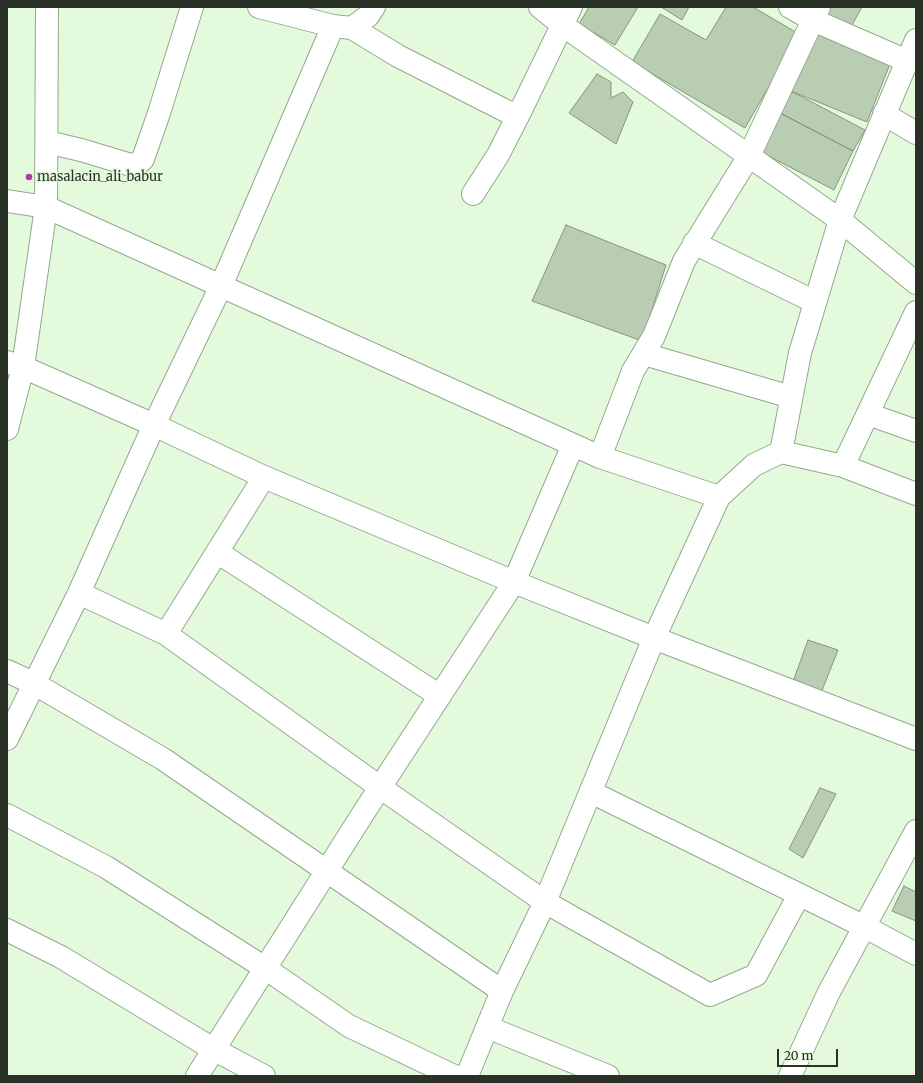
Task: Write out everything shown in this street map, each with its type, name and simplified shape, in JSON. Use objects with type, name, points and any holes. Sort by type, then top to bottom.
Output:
[{"type":"street","points":[[7,429],[15,364],[46,207],[47,7]]},
{"type":"street","points":[[47,142],[81,150],[131,166],[137,164],[143,159],[159,114],[192,7]]},
{"type":"street","points":[[259,7],[342,27],[508,112],[515,113],[520,110]]},
{"type":"street","points":[[7,739],[79,593],[154,425],[221,286],[342,27],[368,16],[374,7]]},
{"type":"street","points":[[540,7],[566,16],[748,156],[840,220],[916,283]]},
{"type":"street","points":[[790,7],[816,13],[907,61]]},
{"type":"street","points":[[600,457],[633,371],[654,336],[684,261],[748,156],[816,13]]},
{"type":"street","points":[[473,194],[498,155],[566,16]]},
{"type":"street","points":[[781,452],[800,353],[840,220],[916,40]]},
{"type":"street","points":[[884,114],[916,133]]},
{"type":"street","points":[[7,201],[46,207],[600,457],[719,497]]},
{"type":"street","points":[[694,243],[816,302]]},
{"type":"street","points":[[843,466],[916,312]]},
{"type":"street","points":[[644,354],[791,397]]},
{"type":"street","points":[[15,364],[154,425],[264,477],[514,582],[654,638],[916,738]]},
{"type":"street","points":[[868,414],[916,431]]},
{"type":"street","points":[[197,1076],[326,872],[514,582],[574,445]]},
{"type":"street","points":[[467,1076],[502,991],[545,902],[654,638],[719,497],[754,465],[781,452],[843,466],[916,494]]},
{"type":"street","points":[[166,634],[264,477]]},
{"type":"street","points":[[217,552],[440,696]]},
{"type":"street","points":[[79,593],[166,634],[381,788],[545,902],[710,995],[756,975],[799,895]]},
{"type":"street","points":[[7,671],[35,684],[163,760],[502,991]]},
{"type":"street","points":[[591,792],[865,926],[916,954]]},
{"type":"street","points":[[7,815],[106,866],[265,968],[349,1026],[454,1076]]},
{"type":"street","points":[[790,1076],[829,992],[916,832]]},
{"type":"street","points":[[7,930],[61,957],[213,1049],[264,1076]]},
{"type":"street","points":[[488,1026],[608,1076]]},
{"type":"building","points":[[589,7],[638,7],[615,45],[579,24]]},
{"type":"building","points":[[661,7],[689,7],[682,20]]},
{"type":"building","points":[[726,7],[753,7],[799,34],[745,128],[632,62],[660,14],[706,40]]},
{"type":"building","points":[[830,7],[862,7],[851,27],[826,15]]},
{"type":"building","points":[[814,33],[890,64],[867,122],[791,91]]},
{"type":"building","points":[[597,74],[611,82],[611,98],[623,92],[633,102],[616,144],[569,113]]},
{"type":"building","points":[[791,91],[865,130],[853,151],[780,113]]},
{"type":"building","points":[[780,113],[853,151],[834,190],[759,151]]},
{"type":"building","points":[[566,225],[666,265],[642,341],[532,301]]},
{"type":"building","points":[[808,640],[838,650],[821,693],[794,679]]},
{"type":"building","points":[[820,788],[836,794],[803,858],[789,849]]},
{"type":"building","points":[[904,886],[916,892],[916,921],[892,911]]},
{"type":"place","name":"masalacin_ali_babur","points":[[29,177]]}]
